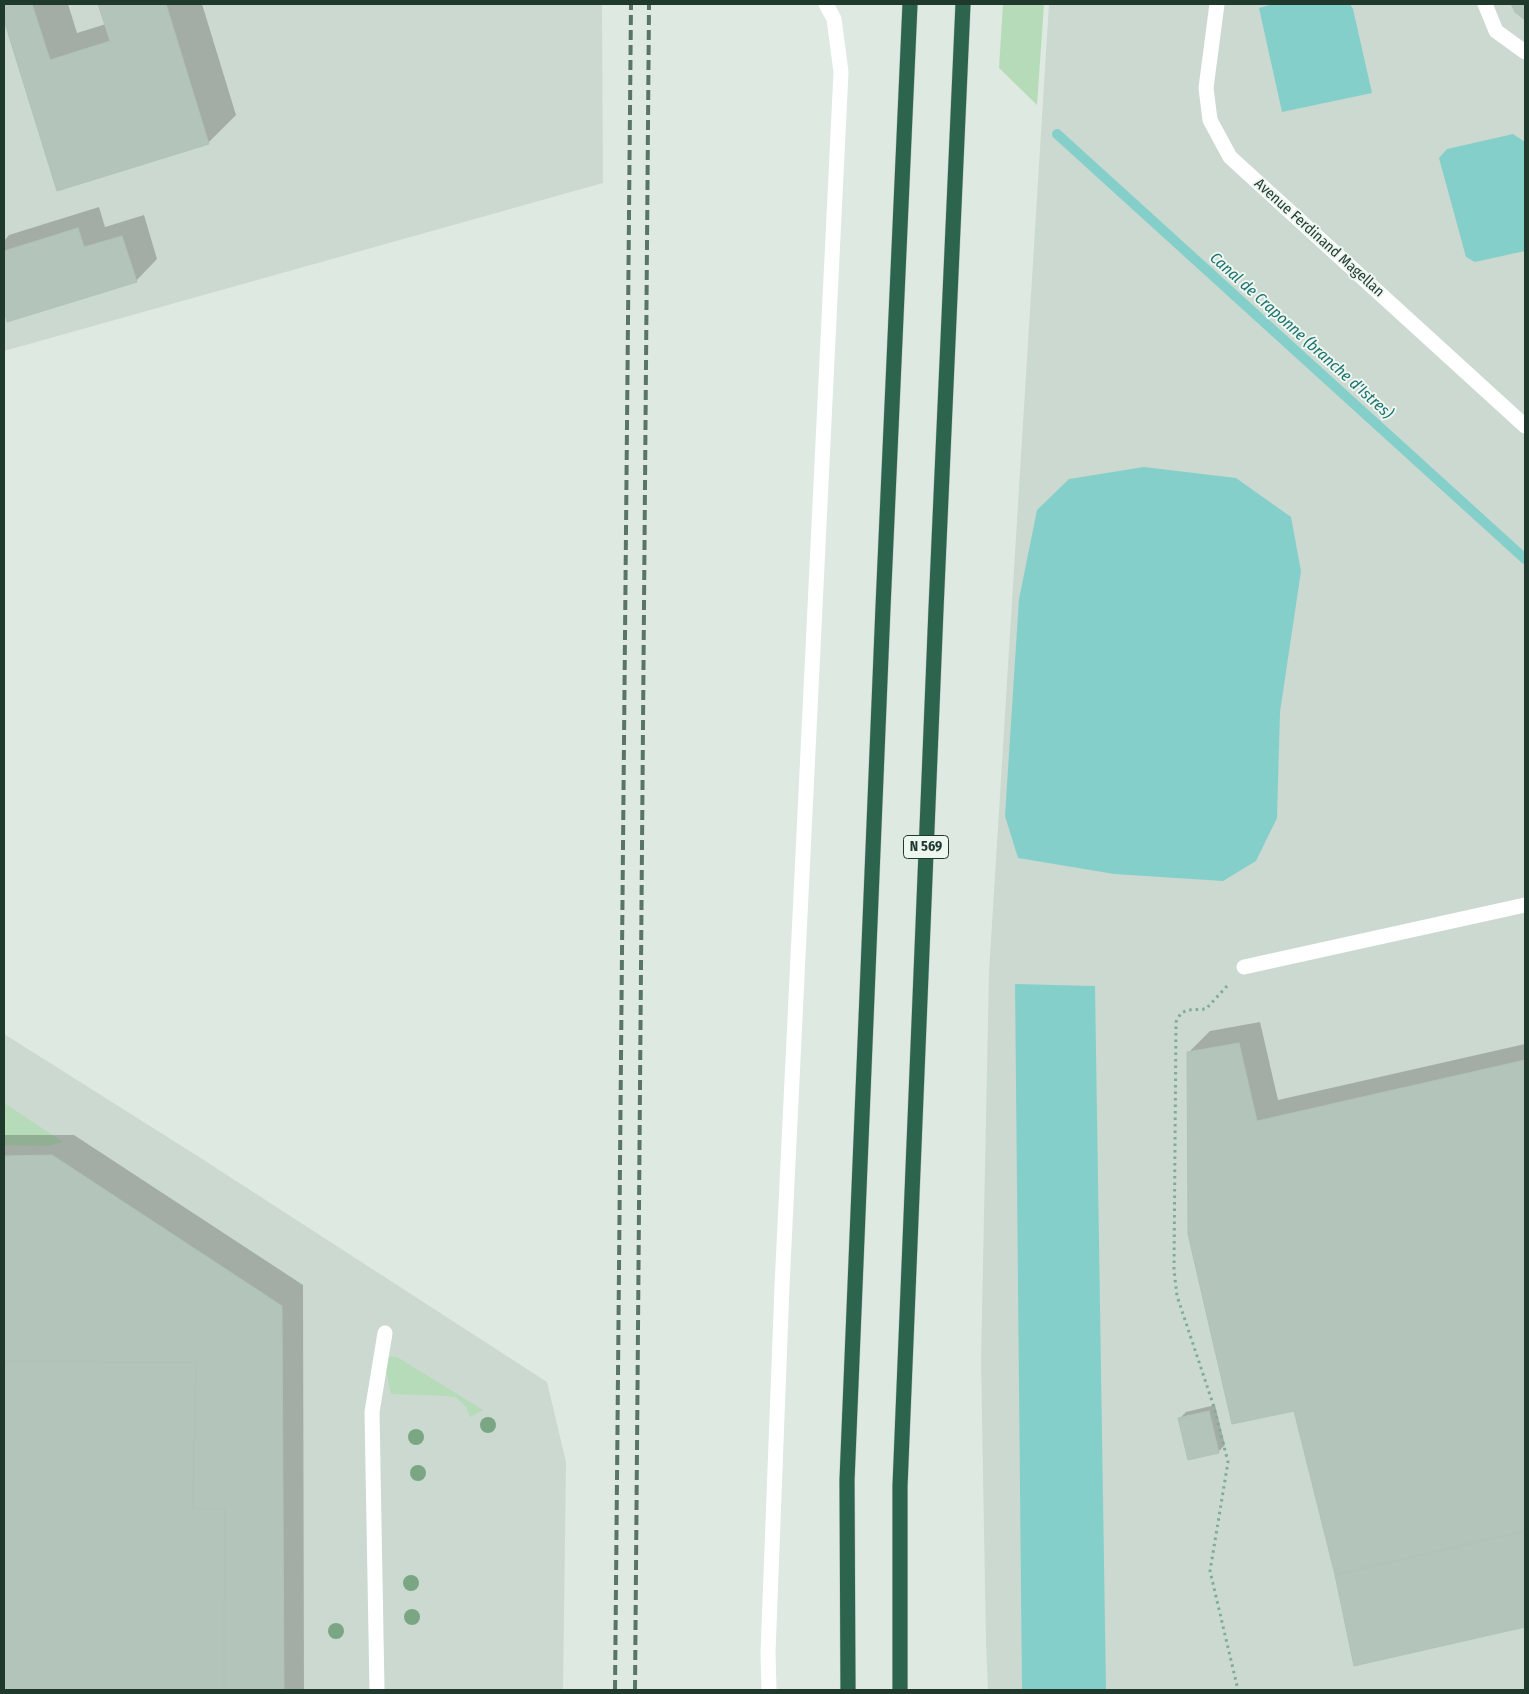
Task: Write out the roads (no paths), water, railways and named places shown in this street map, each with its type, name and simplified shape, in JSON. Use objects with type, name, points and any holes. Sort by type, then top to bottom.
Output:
[{"type":"highway","points":[[848,1690],[847,1480],[910,4]]},
{"type":"highway","name":"N 569","points":[[900,1690],[900,1486],[936,600],[963,4]]},
{"type":"street","points":[[769,1690],[768,1653],[782,1286],[841,72],[834,19],[826,4]]},
{"type":"street","name":"Avenue Ferdinand Magellan","points":[[1217,4],[1206,88],[1210,120],[1230,157],[1525,426]]},
{"type":"street","points":[[1485,4],[1496,31],[1525,52]]},
{"type":"street","points":[[1244,967],[1525,905]]},
{"type":"street","points":[[377,1690],[372,1412],[386,1333]]},
{"type":"water","points":[[1273,4],[1350,4],[1353,9],[1372,93],[1282,112],[1259,8]]},
{"type":"water","points":[[1513,134],[1525,142],[1525,251],[1475,262],[1466,257],[1439,158],[1447,149]]},
{"type":"water","points":[[1144,467],[1236,478],[1291,517],[1301,571],[1280,712],[1277,818],[1256,861],[1223,881],[1114,874],[1018,858],[1005,816],[1019,599],[1037,510],[1069,479]]},
{"type":"water","points":[[1015,984],[1095,986],[1106,1690],[1022,1690]]},
{"type":"waterway","name":"Canal de Craponne (branche d'Istres)","points":[[1057,134],[1525,559]]},
{"type":"railway","points":[[615,1690],[631,4]]},
{"type":"railway","points":[[635,1690],[649,4]]}]
